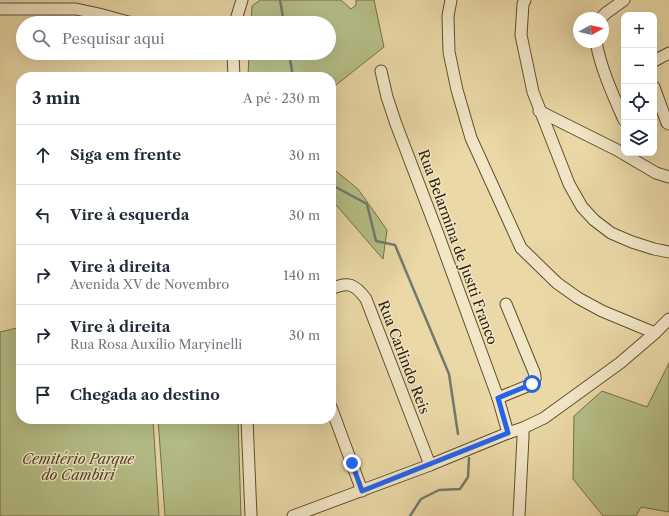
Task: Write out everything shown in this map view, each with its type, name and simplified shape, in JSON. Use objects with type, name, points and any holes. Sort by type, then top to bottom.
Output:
[{"type":"street","points":[[237,16],[242,0]]},
{"type":"street","points":[[450,0],[448,16],[449,52],[457,90],[471,138],[521,248],[557,283],[578,298],[602,311],[655,334]]},
{"type":"street","points":[[525,0],[523,4],[521,35],[533,92],[539,111],[569,184],[582,207],[594,220],[611,233],[632,242],[669,252]]},
{"type":"street","points":[[607,12],[624,0]]},
{"type":"street","points":[[0,9],[76,9],[107,16]]},
{"type":"street","points":[[597,48],[607,81],[621,113]]},
{"type":"street","points":[[657,60],[669,53]]},
{"type":"street","points":[[233,60],[234,72]]},
{"type":"street","name":"Rua Belarmina de Justti Franco","points":[[381,71],[396,124],[498,398],[508,433]]},
{"type":"street","points":[[657,95],[668,123]]},
{"type":"street","points":[[539,111],[604,144],[656,173],[669,177]]},
{"type":"street","points":[[639,156],[643,166]]},
{"type":"street","name":"Rua Carlindo Reis","points":[[336,286],[341,284],[349,284],[359,290],[366,299],[430,465]]},
{"type":"street","points":[[498,398],[530,385],[535,379],[534,372],[506,304]]},
{"type":"street","points":[[293,516],[430,465],[523,428],[544,418],[620,363],[655,334],[669,319]]},
{"type":"street","points":[[336,421],[362,491]]},
{"type":"street","points":[[247,424],[251,516]]},
{"type":"street","points":[[519,516],[523,428]]},
{"type":"green space","points":[[260,0],[341,0],[351,9],[356,5],[356,0],[374,0],[384,47],[336,85],[336,72],[248,72],[249,60],[336,60],[336,16],[251,16],[252,6]]},
{"type":"green space","points":[[336,171],[358,189],[387,230],[383,259],[337,206]]},
{"type":"green space","name":"Cemitério Parque do Cambiri","points":[[16,328],[16,424],[153,424],[159,516],[0,516],[0,332]]},
{"type":"green space","points":[[669,363],[669,512],[641,507],[636,516],[603,516],[573,479],[574,416],[602,391],[647,407]]},
{"type":"green space","points":[[158,424],[238,424],[241,516],[165,516]]},
{"type":"waterway","points":[[280,0],[283,16]]},
{"type":"waterway","points":[[290,60],[292,72]]},
{"type":"waterway","points":[[336,187],[367,204],[376,241],[395,245],[449,374],[458,434]]},
{"type":"waterway","points":[[410,516],[421,499],[439,490],[460,489],[468,477],[469,458]]},
{"type":"route","points":[[352,463],[362,491],[508,433],[505,418],[498,398],[532,384]]}]
